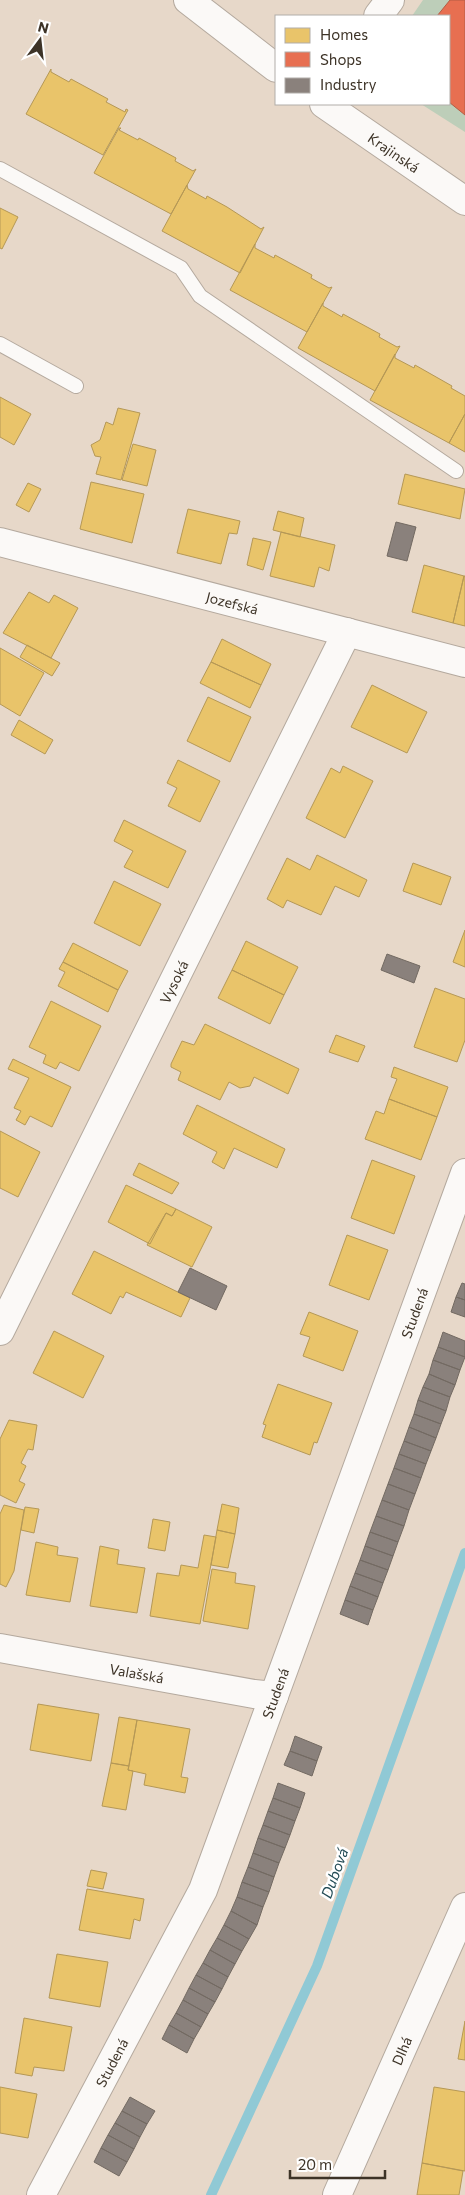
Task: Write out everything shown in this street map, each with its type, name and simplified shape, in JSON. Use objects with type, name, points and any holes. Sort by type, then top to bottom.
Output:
[{"type":"street","points":[[188,0],[275,67]]},
{"type":"street","points":[[379,15],[390,0]]},
{"type":"street","name":"Krajinská","points":[[325,105],[465,201]]},
{"type":"street","name":"Jozefská","points":[[4,551],[347,632],[465,663]]},
{"type":"street","name":"Vysoká","points":[[0,1331],[347,632]]},
{"type":"street","name":"Studená","points":[[41,2195],[203,1890],[465,1172]]},
{"type":"street","name":"Valašská","points":[[0,1648],[274,1696]]},
{"type":"street","name":"Dlhá","points":[[337,2195],[465,1907]]},
{"type":"lane","points":[[0,169],[180,268],[200,296],[456,471]]},
{"type":"lane","points":[[0,344],[76,386]]},
{"type":"green space","points":[[423,0],[465,0],[465,132],[423,105],[450,105],[450,15],[413,15]]},
{"type":"building: Homes","points":[[51,69],[51,72],[69,82],[71,79],[108,99],[106,102],[125,112],[126,109],[128,110],[103,155],[26,114]]},
{"type":"building: Homes","points":[[119,128],[121,128],[119,130],[138,140],[139,138],[176,158],[175,161],[193,171],[196,169],[171,214],[94,173]]},
{"type":"building: Homes","points":[[187,185],[188,189],[206,199],[207,196],[261,229],[264,227],[240,273],[162,231]]},
{"type":"building: Homes","points":[[0,208],[18,217],[2,249],[0,248]]},
{"type":"building: Homes","points":[[255,244],[255,248],[274,258],[275,255],[312,275],[311,278],[329,288],[332,287],[307,332],[230,290]]},
{"type":"building: Homes","points":[[323,303],[323,306],[342,317],[343,314],[380,334],[379,337],[397,347],[400,346],[375,391],[298,348]]},
{"type":"building: Homes","points":[[395,354],[395,358],[414,368],[415,365],[452,386],[451,388],[465,396],[465,414],[449,443],[370,400]]},
{"type":"building: Homes","points":[[0,397],[31,414],[14,445],[0,437]]},
{"type":"building: Homes","points":[[118,408],[140,413],[121,480],[96,474],[101,457],[95,456],[91,445],[100,440],[106,422],[113,425]]},
{"type":"building: Homes","points":[[465,414],[465,452],[449,443]]},
{"type":"building: Homes","points":[[133,444],[156,450],[147,486],[122,480]]},
{"type":"building: Homes","points":[[405,474],[465,489],[460,519],[398,504]]},
{"type":"building: Homes","points":[[91,482],[144,494],[132,543],[80,529]]},
{"type":"building: Homes","points":[[28,483],[41,489],[29,512],[16,505]]},
{"type":"building: Homes","points":[[188,509],[240,521],[237,534],[229,533],[221,564],[177,553]]},
{"type":"building: Homes","points":[[278,511],[304,518],[300,537],[273,530]]},
{"type":"building: Homes","points":[[281,532],[335,545],[329,571],[319,567],[314,587],[270,576]]},
{"type":"building: Homes","points":[[253,538],[271,542],[263,570],[247,565]]},
{"type":"building: Homes","points":[[424,565],[464,576],[453,623],[412,612]]},
{"type":"building: Homes","points":[[465,576],[465,626],[453,623]]},
{"type":"building: Homes","points":[[29,592],[49,603],[54,595],[78,608],[51,658],[3,633]]},
{"type":"building: Homes","points":[[222,639],[271,664],[261,685],[211,662]]},
{"type":"building: Homes","points":[[27,645],[60,663],[52,676],[20,657]]},
{"type":"building: Homes","points":[[0,648],[44,673],[20,716],[0,704]]},
{"type":"building: Homes","points":[[211,662],[261,685],[250,708],[200,683]]},
{"type":"building: Homes","points":[[372,685],[427,712],[407,753],[351,727]]},
{"type":"building: Homes","points":[[208,697],[251,717],[230,762],[187,741]]},
{"type":"building: Homes","points":[[19,720],[53,740],[45,754],[11,735]]},
{"type":"building: Homes","points":[[178,760],[220,781],[200,822],[168,806],[177,788],[167,783]]},
{"type":"building: Homes","points":[[343,766],[373,781],[345,838],[306,818],[331,768],[340,773]]},
{"type":"building: Homes","points":[[124,820],[186,851],[168,888],[124,867],[133,851],[114,841]]},
{"type":"building: Homes","points":[[317,855],[367,880],[359,897],[335,886],[321,915],[287,900],[283,908],[267,899],[287,858],[310,870]]},
{"type":"building: Homes","points":[[413,863],[451,877],[441,905],[403,891]]},
{"type":"building: Homes","points":[[114,881],[161,904],[140,946],[94,923]]},
{"type":"building: Homes","points":[[465,930],[465,967],[453,962]]},
{"type":"building: Homes","points":[[246,941],[298,967],[284,995],[232,970]]},
{"type":"building: Homes","points":[[73,943],[128,971],[118,990],[63,962]]},
{"type":"building: Homes","points":[[63,962],[118,990],[108,1012],[58,986],[65,972],[59,969]]},
{"type":"building: Homes","points":[[232,970],[284,995],[270,1024],[218,998]]},
{"type":"building: Homes","points":[[435,988],[465,999],[465,1040],[457,1062],[414,1047]]},
{"type":"building: Homes","points":[[51,1001],[101,1026],[79,1071],[60,1062],[56,1069],[43,1063],[46,1055],[29,1047]]},
{"type":"building: Homes","points":[[205,1024],[299,1069],[288,1094],[254,1077],[250,1086],[240,1088],[229,1082],[220,1100],[178,1080],[181,1072],[171,1067],[171,1064],[182,1041],[194,1045]]},
{"type":"building: Homes","points":[[336,1035],[365,1046],[358,1062],[329,1052]]},
{"type":"building: Homes","points":[[13,1059],[71,1087],[52,1127],[30,1116],[25,1125],[16,1120],[21,1111],[14,1108],[29,1078],[8,1069]]},
{"type":"building: Homes","points":[[394,1067],[448,1087],[437,1117],[389,1099],[397,1079],[391,1077]]},
{"type":"building: Homes","points":[[389,1099],[437,1117],[421,1160],[365,1139],[376,1111],[384,1114]]},
{"type":"building: Homes","points":[[197,1105],[285,1149],[277,1168],[234,1148],[224,1169],[212,1162],[217,1152],[183,1134]]},
{"type":"building: Homes","points":[[0,1131],[40,1152],[18,1197],[0,1188]]},
{"type":"building: Homes","points":[[372,1160],[415,1176],[394,1234],[351,1218]]},
{"type":"building: Homes","points":[[139,1163],[179,1183],[172,1194],[133,1175]]},
{"type":"building: Homes","points":[[126,1185],[176,1209],[172,1216],[166,1213],[150,1244],[108,1222]]},
{"type":"building: Homes","points":[[176,1209],[212,1227],[192,1267],[147,1245],[166,1213],[172,1216]]},
{"type":"building: Homes","points":[[347,1235],[388,1250],[369,1300],[329,1285]]},
{"type":"building: Homes","points":[[94,1251],[190,1298],[181,1317],[126,1292],[123,1298],[120,1296],[111,1314],[72,1294]]},
{"type":"building: Homes","points":[[309,1312],[358,1331],[343,1371],[303,1356],[310,1337],[300,1334]]},
{"type":"building: Homes","points":[[54,1331],[104,1356],[83,1398],[33,1373]]},
{"type":"building: Homes","points":[[278,1384],[332,1403],[317,1443],[314,1442],[310,1455],[262,1437],[266,1425],[263,1424]]},
{"type":"building: Homes","points":[[9,1420],[37,1425],[33,1450],[28,1449],[21,1463],[26,1466],[19,1481],[25,1484],[16,1503],[0,1495],[0,1439]]},
{"type":"building: Homes","points":[[222,1504],[239,1508],[235,1534],[217,1530]]},
{"type":"building: Homes","points":[[4,1505],[24,1510],[14,1571],[6,1587],[0,1584],[0,1514]]},
{"type":"building: Homes","points":[[25,1507],[39,1509],[34,1533],[21,1530]]},
{"type":"building: Homes","points":[[153,1519],[170,1522],[165,1551],[148,1548]]},
{"type":"building: Homes","points":[[217,1530],[235,1534],[228,1568],[211,1565]]},
{"type":"building: Homes","points":[[204,1535],[216,1537],[200,1624],[150,1616],[157,1573],[179,1576],[181,1565],[198,1568]]},
{"type":"building: Homes","points":[[36,1542],[58,1547],[57,1555],[78,1558],[70,1602],[26,1595]]},
{"type":"building: Homes","points":[[100,1546],[119,1550],[117,1564],[145,1568],[137,1613],[90,1606]]},
{"type":"building: Homes","points":[[212,1569],[236,1573],[235,1583],[255,1586],[248,1629],[203,1621]]},
{"type":"building: Homes","points":[[38,1704],[99,1714],[91,1761],[30,1750]]},
{"type":"building: Homes","points":[[119,1717],[137,1720],[129,1766],[111,1763]]},
{"type":"building: Homes","points":[[137,1720],[190,1729],[181,1777],[188,1778],[185,1793],[144,1785],[146,1774],[128,1770]]},
{"type":"building: Homes","points":[[111,1763],[129,1766],[128,1770],[133,1771],[126,1810],[102,1806]]},
{"type":"building: Homes","points":[[91,1870],[107,1873],[103,1889],[87,1886]]},
{"type":"building: Homes","points":[[87,1889],[144,1899],[140,1921],[134,1919],[130,1939],[79,1930]]},
{"type":"building: Homes","points":[[57,1954],[108,1962],[100,2007],[49,1998]]},
{"type":"building: Homes","points":[[24,2018],[72,2027],[64,2071],[34,2067],[32,2076],[15,2073]]},
{"type":"building: Homes","points":[[465,2021],[465,2060],[458,2059]]},
{"type":"building: Homes","points":[[0,2087],[37,2094],[28,2138],[0,2133]]},
{"type":"building: Homes","points":[[434,2087],[465,2092],[465,2171],[422,2163]]},
{"type":"building: Homes","points":[[422,2163],[463,2171],[459,2195],[417,2195]]},
{"type":"building: Shops","points":[[450,0],[465,0],[465,115],[450,103],[450,15],[438,15]]},
{"type":"building: Industry","points":[[396,522],[416,527],[407,561],[387,556]]},
{"type":"building: Industry","points":[[387,954],[420,966],[414,983],[381,970]]},
{"type":"building: Industry","points":[[190,1268],[227,1286],[216,1310],[178,1292]]},
{"type":"building: Industry","points":[[462,1283],[465,1284],[465,1300],[456,1297]]},
{"type":"building: Industry","points":[[456,1297],[465,1300],[465,1317],[451,1312]]},
{"type":"building: Industry","points":[[443,1332],[465,1341],[465,1357],[438,1347]]},
{"type":"building: Industry","points":[[438,1347],[465,1357],[460,1370],[433,1360]]},
{"type":"building: Industry","points":[[433,1360],[460,1370],[455,1385],[429,1374]]},
{"type":"building: Industry","points":[[429,1374],[455,1385],[450,1397],[423,1387]]},
{"type":"building: Industry","points":[[423,1387],[450,1397],[446,1411],[418,1400]]},
{"type":"building: Industry","points":[[418,1400],[446,1411],[441,1424],[414,1414]]},
{"type":"building: Industry","points":[[414,1414],[441,1424],[436,1438],[409,1427]]},
{"type":"building: Industry","points":[[409,1427],[436,1438],[431,1451],[404,1441]]},
{"type":"building: Industry","points":[[404,1441],[431,1451],[426,1464],[399,1454]]},
{"type":"building: Industry","points":[[399,1454],[426,1464],[421,1478],[394,1468]]},
{"type":"building: Industry","points":[[394,1468],[421,1478],[415,1494],[388,1484]]},
{"type":"building: Industry","points":[[388,1484],[415,1494],[409,1510],[382,1500]]},
{"type":"building: Industry","points":[[382,1500],[409,1510],[404,1526],[376,1516]]},
{"type":"building: Industry","points":[[376,1516],[404,1526],[398,1542],[370,1532]]},
{"type":"building: Industry","points":[[370,1532],[398,1542],[393,1556],[365,1546]]},
{"type":"building: Industry","points":[[365,1546],[393,1556],[388,1570],[360,1560]]},
{"type":"building: Industry","points":[[360,1560],[388,1570],[383,1583],[355,1573]]},
{"type":"building: Industry","points":[[355,1573],[383,1583],[378,1597],[350,1586]]},
{"type":"building: Industry","points":[[350,1586],[378,1597],[373,1610],[345,1600]]},
{"type":"building: Industry","points":[[345,1600],[373,1610],[368,1625],[340,1614]]},
{"type":"building: Industry","points":[[295,1736],[322,1747],[317,1761],[290,1751]]},
{"type":"building: Industry","points":[[290,1751],[317,1761],[312,1776],[284,1765]]},
{"type":"building: Industry","points":[[278,1783],[305,1793],[300,1808],[273,1798]]},
{"type":"building: Industry","points":[[273,1798],[300,1808],[295,1821],[268,1811]]},
{"type":"building: Industry","points":[[268,1811],[295,1821],[290,1835],[263,1825]]},
{"type":"building: Industry","points":[[263,1825],[290,1835],[285,1848],[258,1838]]},
{"type":"building: Industry","points":[[258,1838],[285,1848],[279,1863],[253,1853]]},
{"type":"building: Industry","points":[[253,1853],[279,1863],[274,1877],[248,1867]]},
{"type":"building: Industry","points":[[248,1867],[274,1877],[269,1892],[242,1882]]},
{"type":"building: Industry","points":[[242,1882],[269,1892],[263,1907],[237,1897]]},
{"type":"building: Industry","points":[[237,1897],[263,1907],[257,1925],[231,1911]]},
{"type":"building: Industry","points":[[231,1911],[257,1925],[249,1939],[224,1925]]},
{"type":"building: Industry","points":[[224,1925],[249,1939],[242,1951],[217,1938]]},
{"type":"building: Industry","points":[[217,1938],[242,1951],[235,1964],[210,1950]]},
{"type":"building: Industry","points":[[210,1950],[235,1964],[228,1977],[203,1963]]},
{"type":"building: Industry","points":[[203,1963],[228,1977],[222,1989],[196,1975]]},
{"type":"building: Industry","points":[[196,1975],[222,1989],[215,2002],[189,1988]]},
{"type":"building: Industry","points":[[189,1988],[215,2002],[208,2014],[183,2000]]},
{"type":"building: Industry","points":[[183,2000],[208,2014],[201,2027],[176,2013]]},
{"type":"building: Industry","points":[[176,2013],[201,2027],[194,2039],[169,2025]]},
{"type":"building: Industry","points":[[169,2025],[194,2039],[187,2053],[162,2039]]},
{"type":"building: Industry","points":[[130,2097],[155,2111],[147,2124],[122,2111]]},
{"type":"building: Industry","points":[[122,2111],[147,2124],[140,2137],[115,2123]]},
{"type":"building: Industry","points":[[115,2123],[140,2137],[134,2149],[108,2135]]},
{"type":"building: Industry","points":[[108,2135],[134,2149],[127,2162],[101,2148]]},
{"type":"building: Industry","points":[[101,2148],[127,2162],[119,2176],[94,2162]]},
{"type":"waterway","name":"Dubová","points":[[211,2195],[317,1966],[465,1553]]}]
